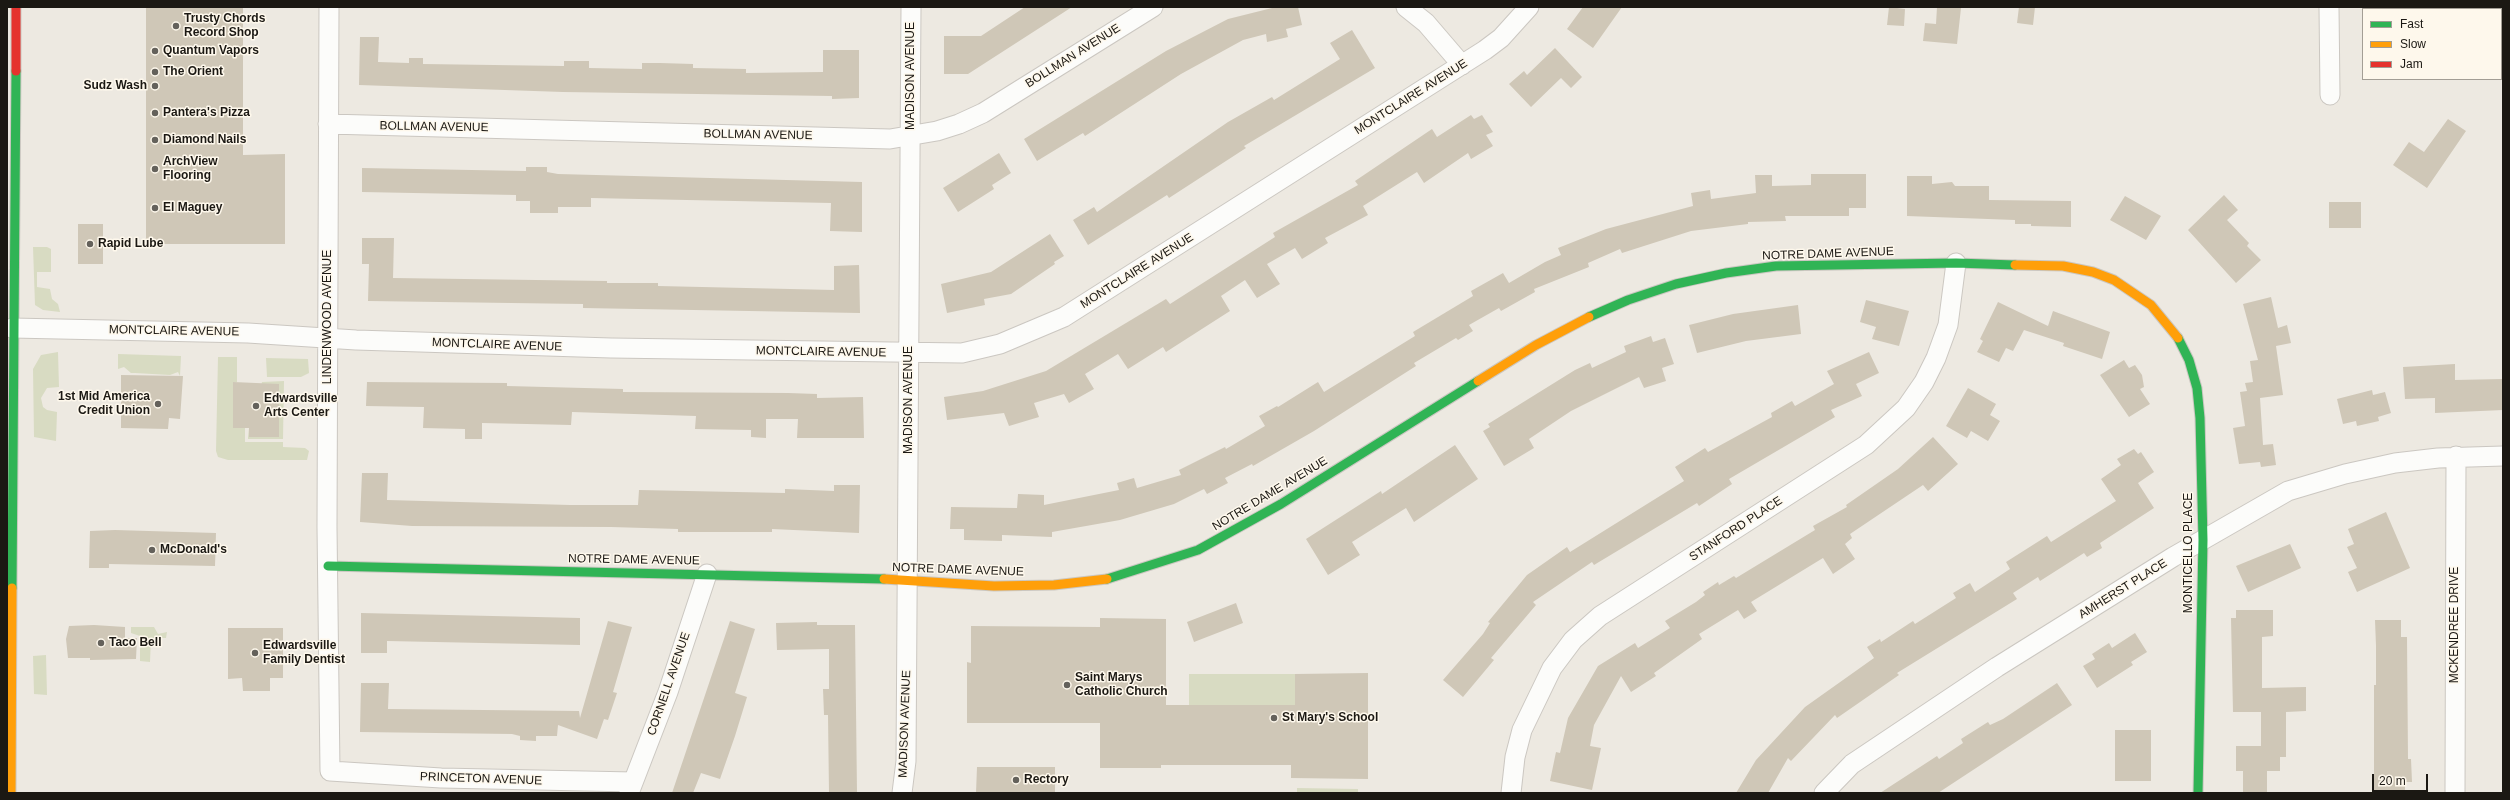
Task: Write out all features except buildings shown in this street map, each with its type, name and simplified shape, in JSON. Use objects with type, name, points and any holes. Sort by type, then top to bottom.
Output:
[{"type":"street","points":[[12,793],[9,737],[10,426],[12,328],[10,131],[16,7]]},
{"type":"street","name":"LINDENWOOD AVENUE","points":[[329,7],[328,566],[330,771]]},
{"type":"street","name":"MADISON AVENUE","points":[[902,793],[906,761],[911,7]]},
{"type":"street","name":"BOLLMAN AVENUE","points":[[328,124],[890,139],[937,131],[959,124],[983,113],[1153,7]]},
{"type":"street","points":[[1406,7],[1426,23],[1462,65]]},
{"type":"street","name":"MONTCLAIRE AVENUE","points":[[12,328],[248,333],[356,340],[603,348],[909,354],[962,353],[1000,344],[1064,317],[1462,65],[1501,38],[1529,7]]},
{"type":"street","points":[[2329,7],[2330,95]]},
{"type":"street","name":"NOTRE DAME AVENUE","points":[[328,566],[707,574],[907,581],[994,586],[1054,585],[1111,579],[1198,550],[1281,504],[1536,345],[1581,321],[1628,300],[1676,284],[1726,273],[1776,266],[1956,263],[2063,266],[2093,272],[2133,291],[2151,305],[2166,321]]},
{"type":"street","name":"STANFORD PLACE","points":[[1511,793],[1515,757],[1522,730],[1552,668],[1573,640],[1600,616],[1866,445],[1906,408],[1933,364],[1948,325],[1956,263]]},
{"type":"street","name":"MONTICELLO PLACE","points":[[2166,321],[2179,339],[2189,360],[2197,388],[2200,418],[2203,540],[2198,793]]},
{"type":"street","name":"AMHERST PLACE","points":[[1824,793],[1852,764],[1997,667],[2203,540],[2288,491],[2345,474],[2396,463],[2456,456],[2503,456]]},
{"type":"street","name":"MCKENDREE DRIVE","points":[[2455,793],[2456,456]]},
{"type":"street","name":"CORNELL AVENUE","points":[[631,788],[668,692],[707,574]]},
{"type":"street","name":"PRINCETON AVENUE","points":[[330,771],[631,788]]},
{"type":"green space","points":[[33,247],[47,247],[51,249],[51,272],[37,272],[37,287],[50,289],[52,299],[58,304],[60,312],[43,310],[35,305]]},
{"type":"green space","points":[[58,352],[59,387],[47,388],[41,398],[43,407],[47,410],[57,412],[56,441],[34,437],[33,369],[41,355]]},
{"type":"green space","points":[[118,354],[181,356],[180,376],[178,372],[170,375],[131,373],[124,367],[118,369]]},
{"type":"green space","points":[[218,357],[237,357],[237,382],[233,382],[233,428],[245,428],[245,442],[283,442],[283,447],[305,448],[309,451],[307,460],[228,460],[218,457],[216,451]]},
{"type":"green space","points":[[266,358],[308,359],[309,373],[301,377],[267,377]]},
{"type":"green space","points":[[284,381],[283,439],[248,439],[248,428],[249,437],[262,382]]},
{"type":"green space","points":[[131,627],[154,627],[158,634],[167,632],[166,638],[151,638],[150,662],[140,661],[140,636],[131,633]]},
{"type":"green space","points":[[46,655],[47,695],[34,694],[33,656]]},
{"type":"green space","points":[[1189,674],[1295,674],[1295,709],[1275,709],[1275,705],[1189,705]]},
{"type":"green space","points":[[1297,788],[1358,789],[1358,793],[1297,793]]},
{"type":"traffic: fast","points":[[12,588],[16,71]]},
{"type":"traffic: fast","points":[[1589,317],[1628,300],[1676,284],[1726,273],[1776,266],[1956,263],[2015,265]]},
{"type":"traffic: fast","points":[[2178,338],[2189,360],[2197,388],[2200,418],[2203,540],[2198,793]]},
{"type":"traffic: fast","points":[[1107,579],[1198,550],[1281,504],[1478,381]]},
{"type":"traffic: fast","points":[[328,566],[884,579]]},
{"type":"traffic: slow","points":[[2015,265],[2063,266],[2093,272],[2114,280],[2151,305],[2178,338]]},
{"type":"traffic: slow","points":[[1478,381],[1536,345],[1589,317]]},
{"type":"traffic: slow","points":[[884,579],[994,586],[1054,585],[1107,579]]},
{"type":"traffic: slow","points":[[11,793],[12,588]]},
{"type":"traffic: jam","points":[[16,7],[16,71]]},
{"type":"place","name":"Trusty Chords Record Shop","points":[[176,26]]},
{"type":"place","name":"Quantum Vapors","points":[[155,51]]},
{"type":"place","name":"The Orient","points":[[155,72]]},
{"type":"place","name":"Sudz Wash","points":[[155,86]]},
{"type":"place","name":"Pantera's Pizza","points":[[155,113]]},
{"type":"place","name":"Diamond Nails","points":[[155,140]]},
{"type":"place","name":"ArchView Flooring","points":[[155,169]]},
{"type":"place","name":"El Maguey","points":[[155,208]]},
{"type":"place","name":"Rapid Lube","points":[[90,244]]},
{"type":"place","name":"1st Mid America Credit Union","points":[[158,404]]},
{"type":"place","name":"Edwardsville Arts Center","points":[[256,406]]},
{"type":"place","name":"McDonald's","points":[[152,550]]},
{"type":"place","name":"Taco Bell","points":[[101,643]]},
{"type":"place","name":"Edwardsville Family Dentist","points":[[255,653]]},
{"type":"place","name":"Saint Marys Catholic Church","points":[[1067,685]]},
{"type":"place","name":"St Mary's School","points":[[1274,718]]},
{"type":"place","name":"Rectory","points":[[1016,780]]}]
